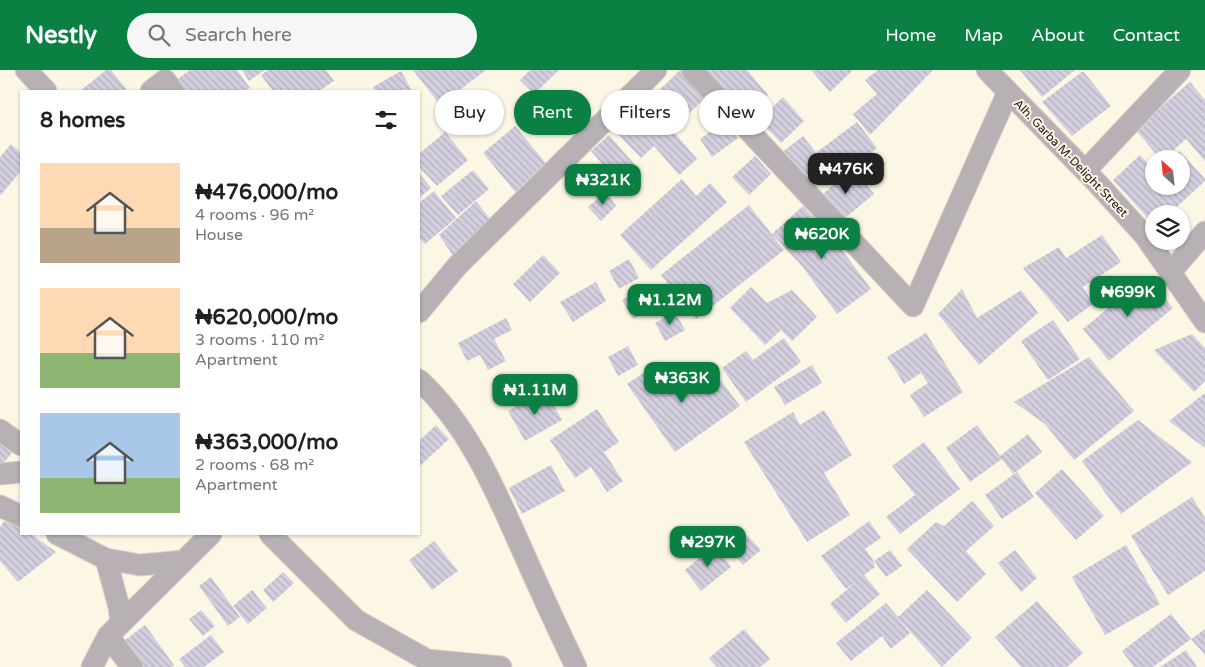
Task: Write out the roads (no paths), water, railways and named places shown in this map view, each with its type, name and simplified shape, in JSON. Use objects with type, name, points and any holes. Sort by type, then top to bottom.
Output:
[{"type":"street","points":[[26,70],[45,90]]},
{"type":"street","points":[[420,311],[458,265],[656,70]]},
{"type":"street","points":[[692,70],[913,306],[1008,92]]},
{"type":"street","name":"Alh. Garba M-Delight Street","points":[[987,70],[1145,236],[1205,322]]},
{"type":"street","points":[[1085,171],[1180,70]]},
{"type":"street","points":[[152,90],[164,80],[172,90]]},
{"type":"street","points":[[1170,273],[1205,232]]},
{"type":"street","points":[[420,381],[446,409],[462,430],[496,490],[576,667]]},
{"type":"street","points":[[0,430],[20,444]]},
{"type":"street","points":[[0,474],[20,472]]},
{"type":"street","points":[[0,506],[20,516]]},
{"type":"street","points":[[59,535],[106,558],[140,565],[184,561]]},
{"type":"street","points":[[92,667],[114,629],[210,535]]},
{"type":"street","points":[[271,535],[356,620],[427,660],[501,667]]},
{"type":"street","points":[[106,558],[119,607],[114,629],[132,667]]}]
